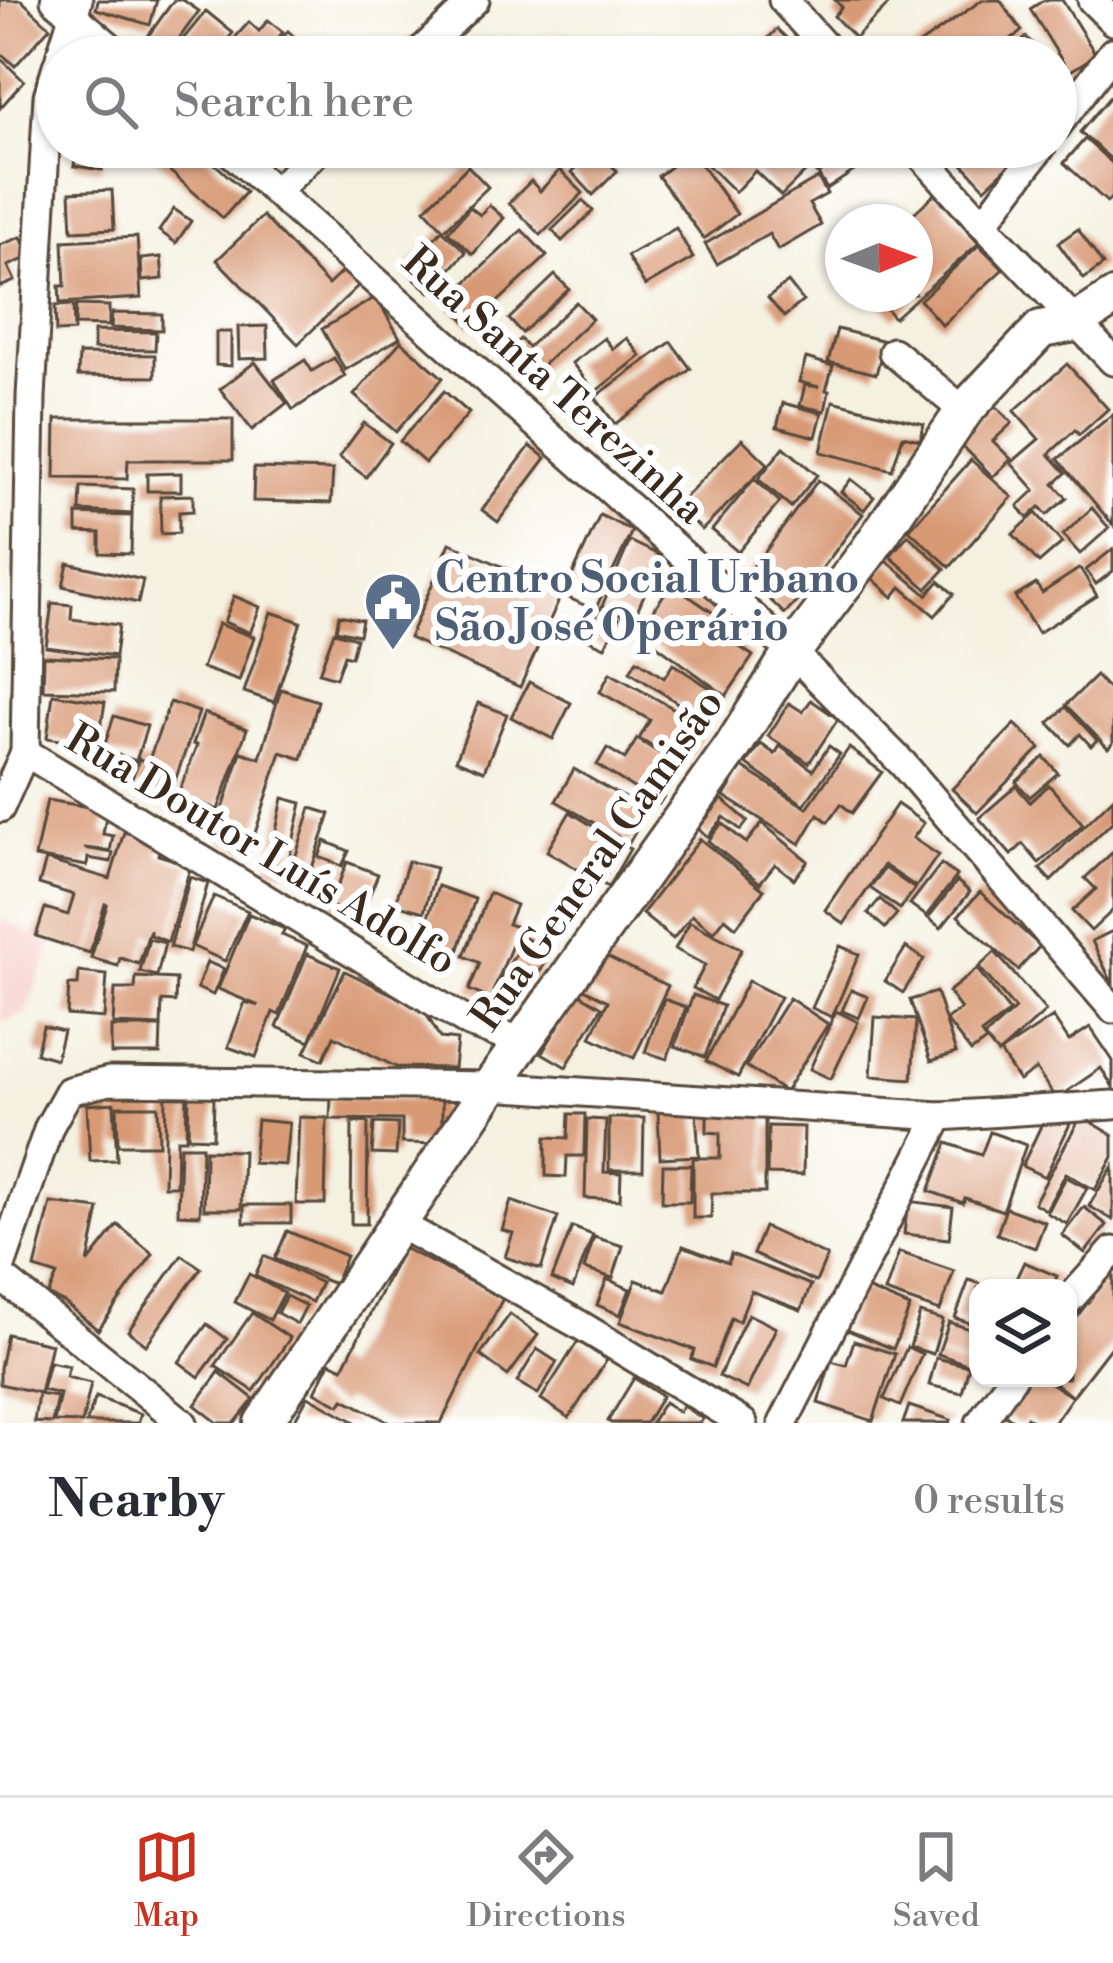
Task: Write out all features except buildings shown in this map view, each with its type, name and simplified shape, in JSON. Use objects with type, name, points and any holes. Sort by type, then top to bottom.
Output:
[{"type":"street","points":[[437,36],[475,0]]},
{"type":"street","points":[[783,0],[815,36]]},
{"type":"street","points":[[1092,0],[1113,21]]},
{"type":"street","points":[[63,36],[68,4]]},
{"type":"street","points":[[68,4],[101,36]]},
{"type":"street","points":[[1077,99],[1113,52]]},
{"type":"street","points":[[0,808],[25,752],[32,397],[44,168]]},
{"type":"street","name":"Rua Santa Terezinha","points":[[250,168],[792,652],[903,764],[1113,1009]]},
{"type":"street","points":[[276,191],[300,168]]},
{"type":"street","points":[[933,168],[1113,361]]},
{"type":"street","points":[[983,224],[1025,168]]},
{"type":"street","name":"Rua General Camisão","points":[[263,1423],[491,1086],[964,411],[1041,328],[1075,323],[1113,298]]},
{"type":"street","points":[[893,352],[964,411]]},
{"type":"street","name":"Rua Doutor Luís Adolfo","points":[[25,752],[469,1023],[523,1043]]},
{"type":"street","points":[[183,1423],[0,1273],[49,1127],[69,1091],[109,1081],[491,1086],[940,1116],[1113,1105]]},
{"type":"street","points":[[783,1423],[940,1116]]},
{"type":"street","points":[[398,1224],[743,1423]]},
{"type":"street","points":[[1077,1291],[1113,1251]]},
{"type":"street","points":[[980,1423],[1006,1387]]},
{"type":"shaded area","points":[[0,917],[52,944],[25,1014],[0,1022]]},
{"type":"place","name":"Centro Social Urbano São José Operário","points":[[393,652]]}]
